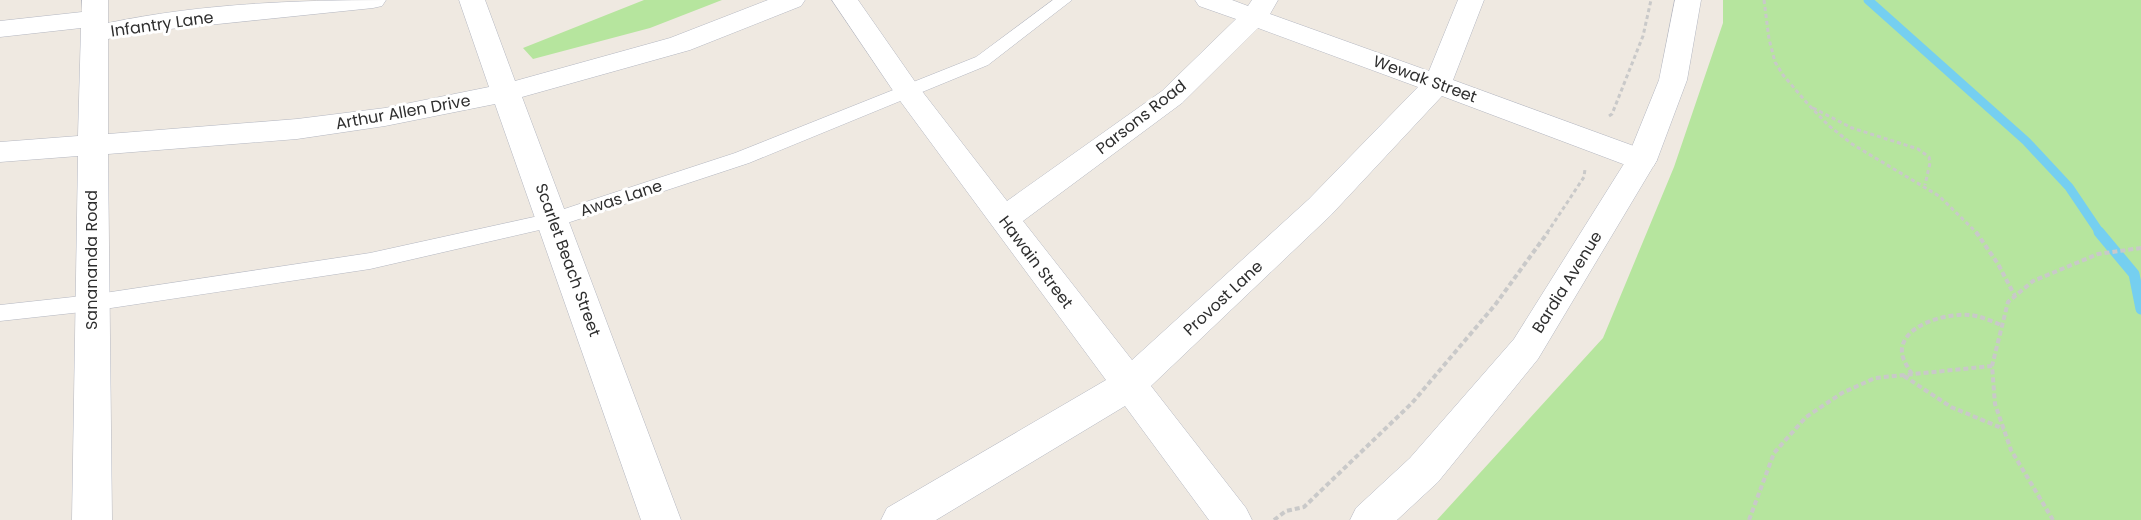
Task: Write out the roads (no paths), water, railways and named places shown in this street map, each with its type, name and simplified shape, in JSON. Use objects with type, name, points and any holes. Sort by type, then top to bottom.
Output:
[{"type":"street","name":"Infantry Lane","points":[[0,29],[95,17],[141,24],[277,5],[373,0]]},
{"type":"street","name":"Scarlet Beach Street","points":[[472,0],[554,220],[661,520]]},
{"type":"street","name":"Arthur Allen Drive","points":[[0,152],[297,129],[385,117],[507,92],[680,44],[792,0]]},
{"type":"street","name":"Hawain Street","points":[[846,0],[908,92],[1232,520]]},
{"type":"street","name":"Wewak Street","points":[[1208,0],[1260,8],[1438,83],[1642,160]]},
{"type":"street","name":"Provost Lane","points":[[901,520],[1129,384],[1320,207],[1438,83],[1471,0]]},
{"type":"street","name":"Bardia Avenue","points":[[1370,520],[1424,470],[1526,349],[1642,160],[1673,80],[1688,0]]},
{"type":"street","name":"Parsons Road","points":[[1004,219],[1172,97],[1260,8]]},
{"type":"street","name":"Sanananda Road","points":[[92,520],[91,303],[95,17]]},
{"type":"lane","name":"Awas Lane","points":[[0,313],[91,303],[370,261],[554,220],[742,158],[982,61],[1064,0]]},
{"type":"waterway","points":[[1868,0],[2026,141],[2069,187],[2100,233]]},
{"type":"waterway","points":[[2099,232],[2134,274],[2141,309]]}]
